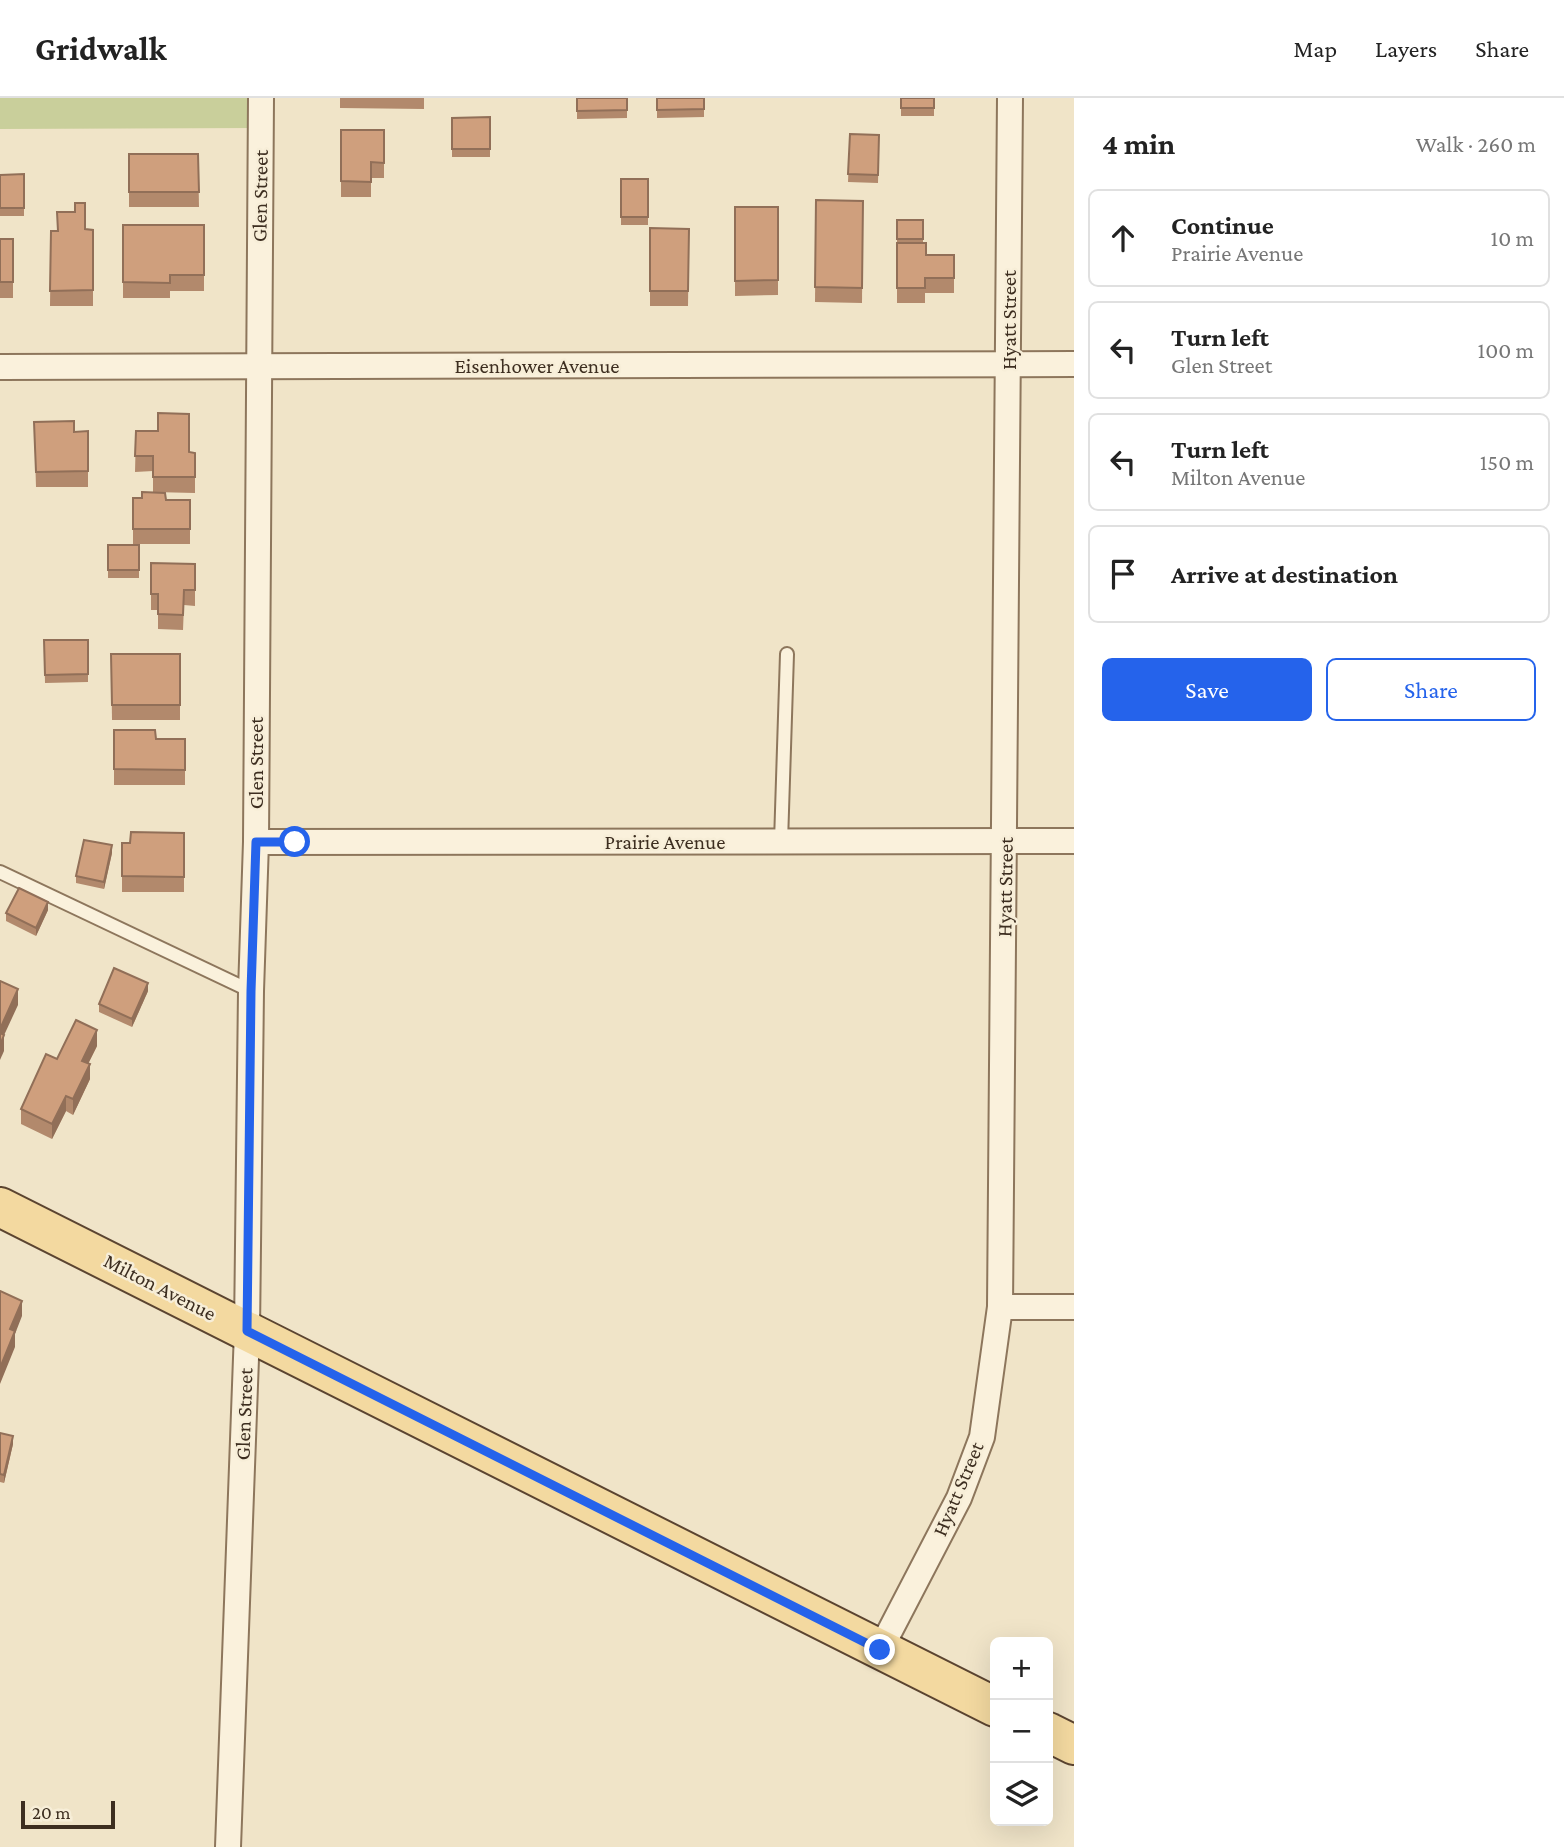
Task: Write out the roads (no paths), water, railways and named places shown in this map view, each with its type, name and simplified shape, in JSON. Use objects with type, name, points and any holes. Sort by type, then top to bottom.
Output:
[{"type":"main road","name":"Milton Avenue","points":[[0,1207],[990,1705]]},
{"type":"main road","points":[[1053,1734],[1074,1745]]},
{"type":"street","name":"Glen Street","points":[[228,1847],[247,1331],[251,991],[256,842],[261,98]]},
{"type":"street","name":"Hyatt Street","points":[[880,1650],[959,1498],[982,1437],[1000,1307],[1006,842],[1010,98]]},
{"type":"street","name":"Eisenhower Avenue","points":[[0,367],[1074,364]]},
{"type":"street","name":"Prairie Avenue","points":[[256,842],[1074,841]]},
{"type":"street","points":[[1000,1307],[1074,1307]]},
{"type":"lane","points":[[781,842],[787,654]]},
{"type":"lane","points":[[0,872],[251,991]]}]
